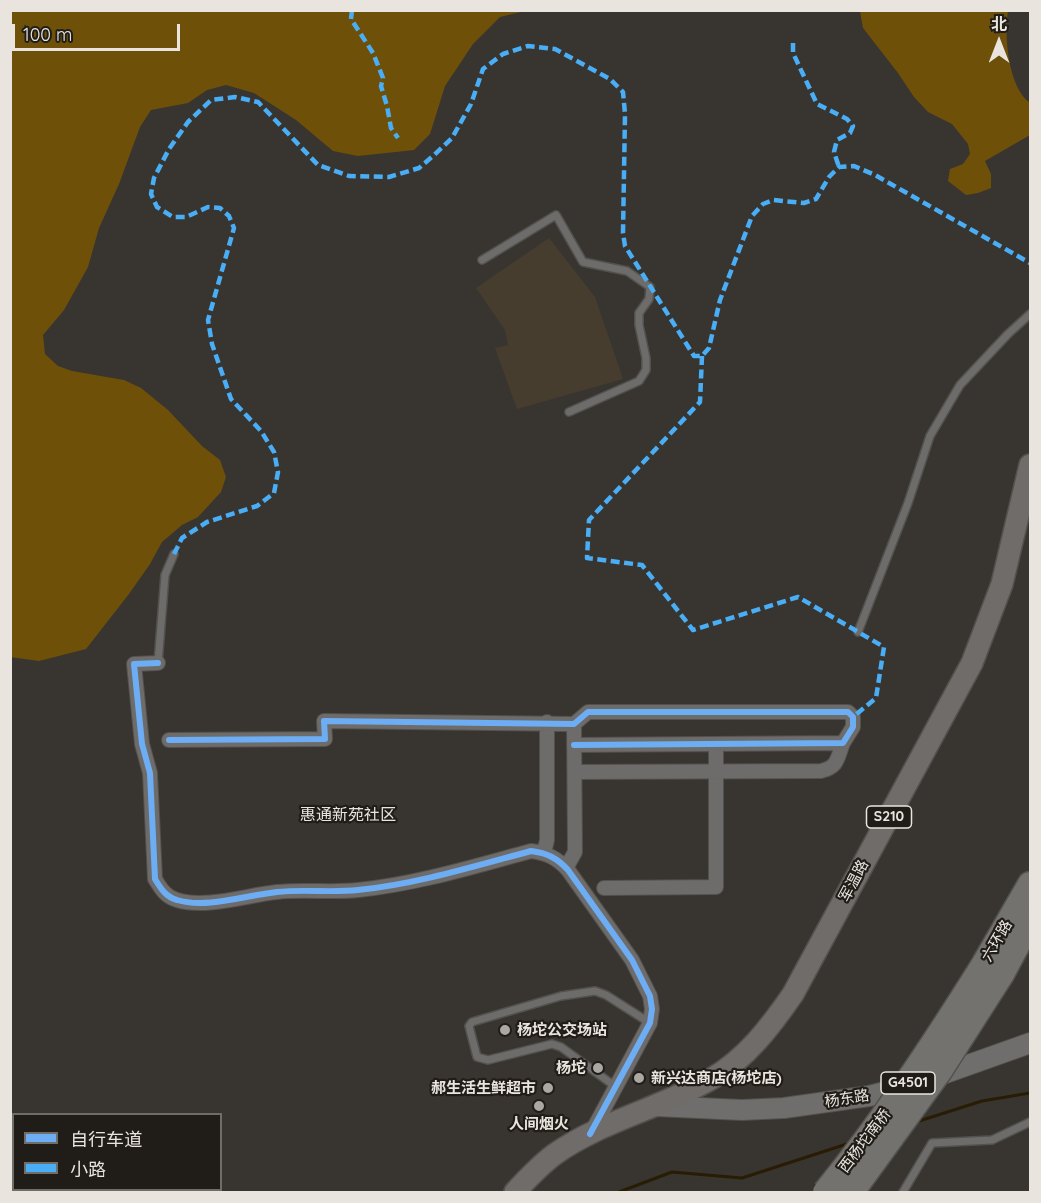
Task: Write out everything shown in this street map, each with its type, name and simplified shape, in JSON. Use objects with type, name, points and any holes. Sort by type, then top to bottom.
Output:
[{"type":"highway","name":"六环路","points":[[992,970],[1030,884]]},
{"type":"highway","name":"六环路","points":[[992,970],[1030,922]]},
{"type":"highway","name":"西杨坨南桥","points":[[825,1192],[857,1153],[992,970]]},
{"type":"highway","name":"西杨坨南桥","points":[[852,1192],[940,1071],[992,970]]},
{"type":"main road","name":"军温路","points":[[522,1185],[555,1155],[590,1134],[656,1106],[712,1078],[745,1053],[770,1027],[793,994],[972,663],[1002,584],[1020,524],[1030,465]]},
{"type":"street","points":[[158,663],[134,664],[142,744],[150,773],[155,879],[164,894],[177,900],[200,903],[278,891],[357,890],[446,874],[531,851],[544,853],[558,860],[566,868],[632,960],[650,996],[652,1009],[650,1023],[590,1134]]},
{"type":"street","points":[[169,740],[325,739],[324,721],[574,724],[588,712],[848,712],[854,717],[853,727],[843,743],[836,763],[832,768],[821,771],[574,772]]},
{"type":"street","points":[[544,853],[547,840],[547,722]]},
{"type":"street","points":[[566,868],[575,852],[574,724]]},
{"type":"street","points":[[574,745],[843,743]]},
{"type":"street","points":[[604,888],[716,887],[716,744]]},
{"type":"street","name":"杨东路","points":[[656,1106],[742,1110],[784,1108],[869,1096],[912,1085],[1030,1043]]},
{"type":"lane","points":[[482,260],[556,215],[583,262],[627,271],[650,287],[649,299],[639,313],[646,370],[639,381],[570,412]]},
{"type":"lane","points":[[858,632],[908,503],[930,436],[960,385],[1030,314]]},
{"type":"lane","points":[[158,663],[165,575],[174,554]]},
{"type":"lane","points":[[616,1088],[561,1047],[552,1044],[483,1060],[477,1057],[469,1026],[472,1022],[561,996],[595,991],[606,995],[650,1023]]},
{"type":"lane","points":[[903,1192],[932,1143],[992,1140],[1030,1122]]},
{"type":"shaded area","points":[[11,10],[525,11],[500,17],[473,44],[445,86],[430,134],[414,150],[358,156],[333,151],[296,120],[254,93],[226,85],[207,90],[188,103],[151,110],[140,127],[119,184],[99,228],[88,267],[64,310],[43,335],[45,354],[58,366],[72,371],[124,380],[141,388],[168,410],[202,446],[220,460],[226,477],[221,492],[198,517],[182,525],[162,542],[129,594],[86,649],[39,661],[10,657]]},
{"type":"shaded area","points":[[860,11],[1008,11],[1009,60],[1017,85],[1030,103],[1030,135],[985,161],[991,174],[991,188],[966,195],[948,181],[950,169],[963,164],[970,154],[968,144],[952,124],[928,112],[914,97],[863,28]]},
{"type":"shaded area","points":[[549,238],[595,297],[623,379],[517,409],[495,348],[508,345],[505,330],[476,288]]},
{"type":"waterway","points":[[916,1122],[982,1101],[1030,1093]]},
{"type":"waterway","points":[[619,1192],[672,1172],[742,1178],[850,1143]]},
{"type":"marked path","points":[[352,10],[351,19],[373,53],[383,78],[381,86],[391,128],[398,138]]},
{"type":"marked path","points":[[793,43],[793,53],[817,104],[847,119],[853,126],[850,133],[837,140],[834,152],[839,167]]},
{"type":"marked path","points":[[174,554],[182,538],[207,522],[257,506],[274,493],[278,472],[274,452],[261,431],[231,399],[212,344],[208,320],[234,228],[229,216],[220,208],[208,207],[186,217],[173,217],[157,207],[151,194],[154,178],[169,149],[188,122],[211,100],[235,97],[258,102],[318,165],[349,176],[389,177],[419,168],[452,138],[471,104],[483,69],[503,54],[528,46],[555,49],[610,79],[623,92],[625,114],[623,233],[625,246],[694,356],[702,356],[709,348],[720,300],[752,216],[763,204],[773,200],[804,203],[816,199],[829,177],[839,167],[854,166],[875,175],[1030,263]]},
{"type":"marked path","points":[[702,356],[700,402],[589,520],[587,558],[642,565],[693,630],[798,597],[884,647],[876,698],[853,717]]},
{"type":"cycle path","points":[[158,663],[134,664],[142,744],[150,773],[155,879],[164,892],[173,899],[201,903],[277,892],[348,891],[380,887],[446,874],[531,851],[551,857],[568,870],[632,960],[650,996],[652,1009],[650,1023],[590,1134]]},
{"type":"cycle path","points":[[169,740],[325,739],[324,721],[574,724],[588,712],[848,712],[853,717],[853,727],[843,743],[574,745]]},
{"type":"place","name":"杨坨公交场站","points":[[505,1030]]},
{"type":"place","name":"杨坨","points":[[598,1068]]},
{"type":"place","name":"新兴达商店(杨坨店)","points":[[639,1078]]},
{"type":"place","name":"郝生活生鲜超市","points":[[548,1088]]},
{"type":"place","name":"人间烟火","points":[[539,1106]]},
{"type":"district","name":"惠通新苑社区","points":[[348,815]]}]
